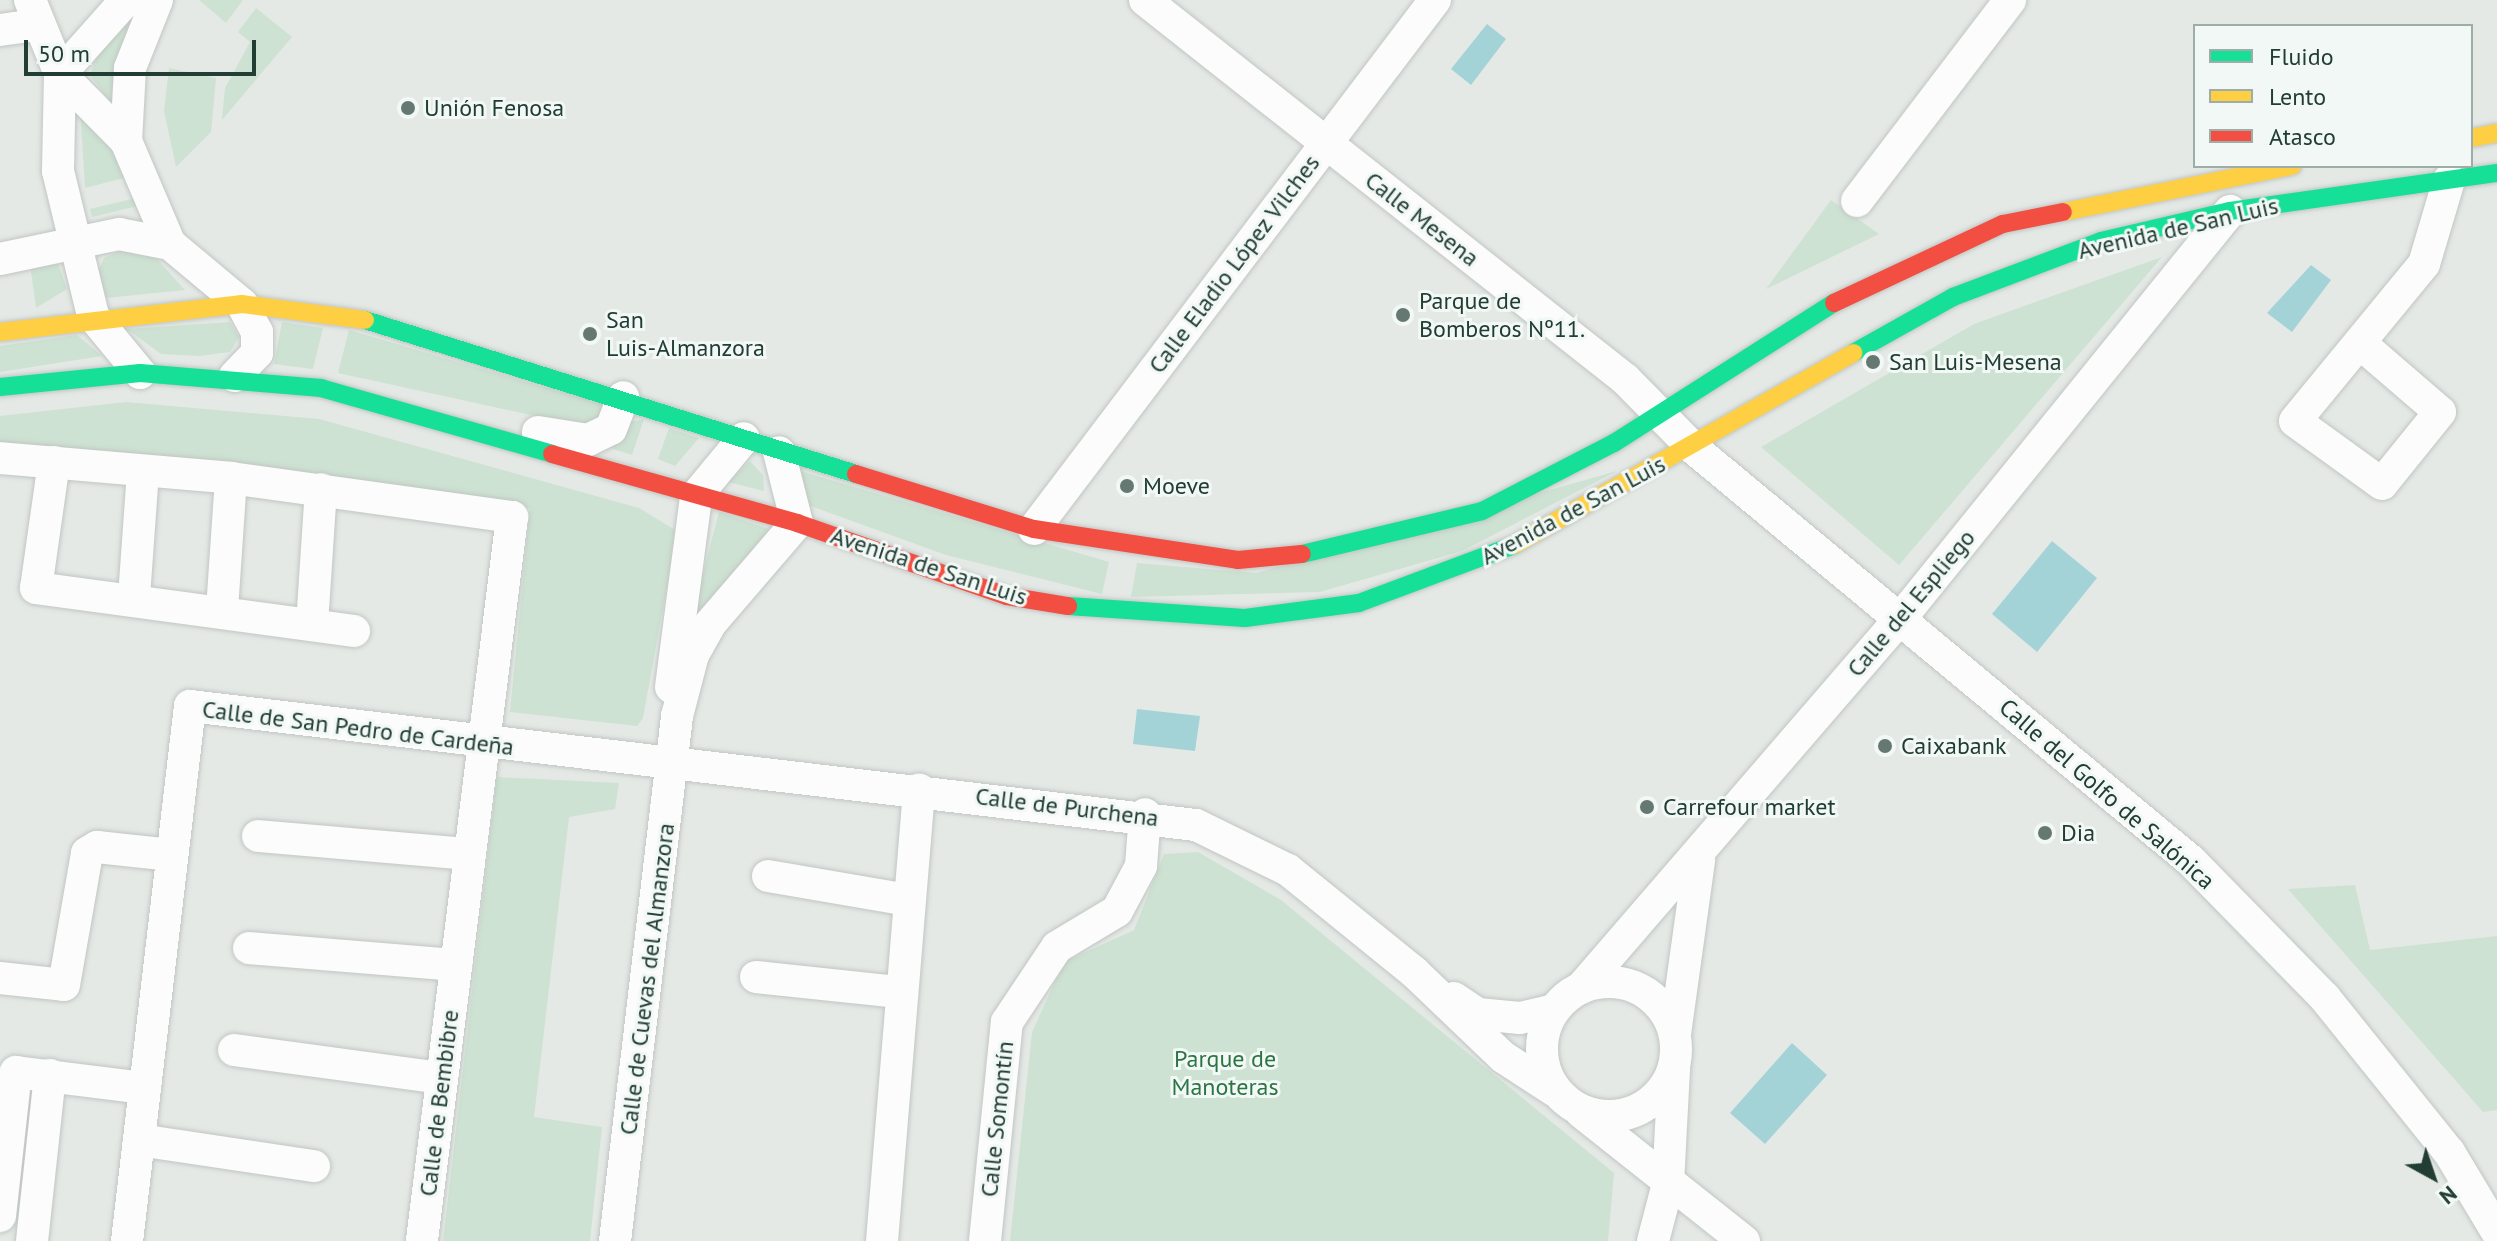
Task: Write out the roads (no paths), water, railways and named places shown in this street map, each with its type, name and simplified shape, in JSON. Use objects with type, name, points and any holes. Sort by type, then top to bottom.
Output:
[{"type":"street","points":[[126,0],[60,74],[58,171],[93,316],[140,373]]},
{"type":"street","points":[[126,141],[130,68],[157,0]]},
{"type":"street","name":"Calle Mesena","points":[[1145,0],[1659,413],[1692,447]]},
{"type":"street","name":"Calle Eladio López Vilches","points":[[1034,529],[1435,0]]},
{"type":"street","points":[[1857,201],[2010,0]]},
{"type":"street","points":[[0,30],[32,12],[60,74],[126,141],[170,244],[242,304],[257,332],[257,353],[235,376]]},
{"type":"street","points":[[2473,138],[2497,133]]},
{"type":"street","name":"Avenida de San Luis","points":[[0,332],[93,316],[242,304],[341,313],[623,397],[779,452],[1034,529],[1238,560],[1338,551],[1482,511],[1659,413],[1799,319],[2003,224],[2162,186],[2279,168]]},
{"type":"street","name":"Avenida de San Luis","points":[[436,418],[797,523],[1007,596],[1115,613],[1245,618],[1359,603],[1504,551],[1953,297],[2101,241],[2230,211],[2497,173]]},
{"type":"street","points":[[2361,344],[2440,412],[2382,484],[2295,421],[2424,264],[2449,180]]},
{"type":"street","name":"Calle del Espliego","points":[[1582,987],[1612,945],[1699,860],[1900,619],[2230,211]]},
{"type":"street","points":[[0,259],[119,234],[170,244]]},
{"type":"street","name":"Avenida de San Luis","points":[[0,387],[140,373],[235,376],[436,418],[588,440],[611,429],[623,397]]},
{"type":"street","points":[[696,496],[744,438]]},
{"type":"street","name":"Calle del Golfo de Salónica","points":[[1692,447],[2191,861],[2314,986],[2449,1152],[2497,1232]]},
{"type":"street","points":[[779,452],[797,523]]},
{"type":"street","points":[[0,458],[321,489],[312,624]]},
{"type":"street","points":[[54,462],[36,588],[134,597],[354,631]]},
{"type":"street","points":[[134,597],[143,471]]},
{"type":"street","points":[[222,610],[231,478]]},
{"type":"street","name":"Calle de Bembibre","points":[[321,489],[512,517],[481,744],[422,1241]]},
{"type":"street","name":"Calle de Cuevas del Almanzora","points":[[615,1241],[674,762],[677,716],[672,655],[696,496]]},
{"type":"street","name":"Calle de Cuevas del Almanzora","points":[[677,716],[693,655],[710,624],[797,523]]},
{"type":"street","name":"Calle de San Pedro de Cardeña","points":[[127,1241],[190,706],[481,744],[674,762]]},
{"type":"street","name":"Calle de Purchena","points":[[674,762],[1145,814],[1243,842],[1414,972],[1478,1014],[1520,1018],[1554,1010]]},
{"type":"street","points":[[882,1241],[899,992],[919,790]]},
{"type":"street","name":"Calle Somontín","points":[[985,1241],[1007,1022],[1057,947],[1117,911],[1141,866],[1145,814]]},
{"type":"street","points":[[258,836],[468,854]]},
{"type":"street","points":[[0,978],[64,985],[87,853],[97,847],[172,855]]},
{"type":"street","points":[[1653,1241],[1668,1184],[1675,1034],[1699,860]]},
{"type":"street","points":[[768,876],[908,900]]},
{"type":"street","points":[[249,948],[456,965]]},
{"type":"street","name":"Calle de Purchena","points":[[1414,972],[1503,1057],[1567,1100],[1668,1184],[1744,1241]]},
{"type":"street","points":[[756,977],[899,992]]},
{"type":"street","points":[[1674,1068],[1646,1106],[1624,1115],[1567,1100],[1541,1051],[1554,1010],[1582,987],[1611,982],[1640,989],[1662,1008],[1675,1034]]},
{"type":"street","points":[[234,1050],[440,1078]]},
{"type":"street","points":[[0,1216],[16,1072],[145,1088]]},
{"type":"street","points":[[32,1241],[50,1075]]},
{"type":"street","points":[[139,1140],[314,1166]]},
{"type":"water","points":[[1487,24],[1506,39],[1471,85],[1451,69]]},
{"type":"water","points":[[2311,265],[2331,280],[2292,332],[2267,313]]},
{"type":"water","points":[[2052,541],[2097,578],[2037,652],[1992,614]]},
{"type":"water","points":[[1137,709],[1200,716],[1195,751],[1133,744]]},
{"type":"water","points":[[1792,1043],[1827,1075],[1765,1144],[1730,1113]]},
{"type":"place","name":"Unión Fenosa","points":[[408,108]]},
{"type":"place","name":"Parque de Bomberos Nº11.","points":[[1403,315]]},
{"type":"place","name":"San Luis-Almanzora","points":[[590,334]]},
{"type":"place","name":"San Luis-Mesena","points":[[1873,362]]},
{"type":"place","name":"Moeve","points":[[1127,486]]},
{"type":"place","name":"Caixabank","points":[[1885,746]]},
{"type":"place","name":"Carrefour market","points":[[1647,807]]},
{"type":"place","name":"Dia","points":[[2045,833]]},
{"type":"park label","name":"Parque de Manoteras","points":[[1225,1073]]}]
